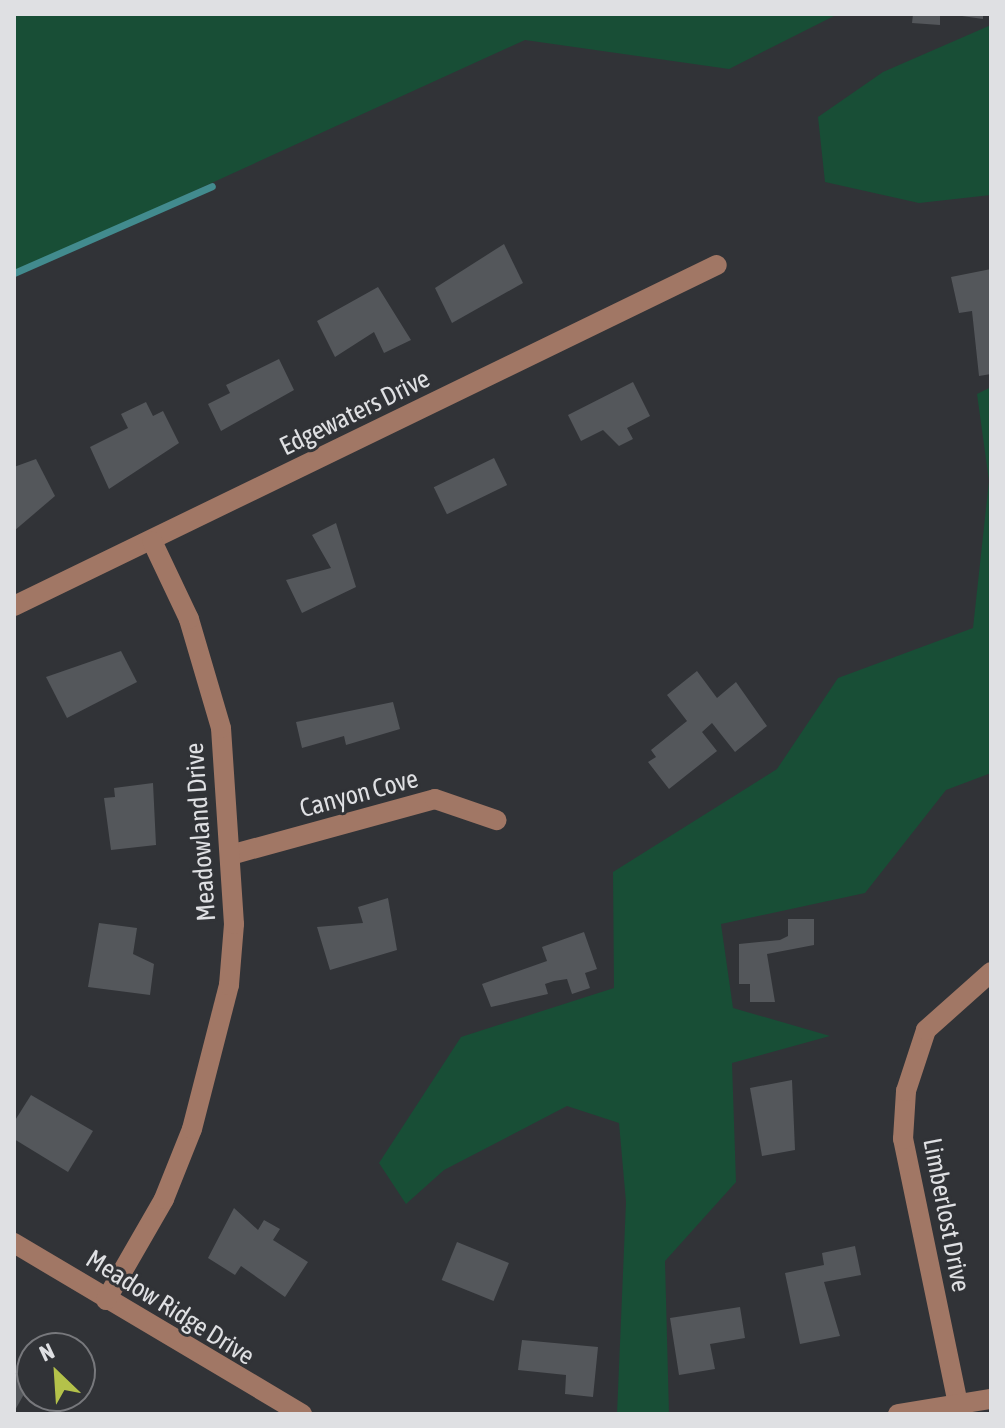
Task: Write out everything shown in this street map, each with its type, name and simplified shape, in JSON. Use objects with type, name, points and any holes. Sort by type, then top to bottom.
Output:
[{"type":"street","name":"Edgewaters Drive","points":[[14,606],[717,265]]},
{"type":"street","name":"Meadowland Drive","points":[[106,1300],[164,1199],[213,1060],[229,985],[234,854],[221,728],[206,672],[152,541]]},
{"type":"street","name":"Canyon Cove","points":[[234,854],[435,799],[496,820]]},
{"type":"street","name":"Limberlost Drive","points":[[958,1404],[903,1139],[906,1091],[926,1030],[991,972]]},
{"type":"street","name":"Meadow Ridge Drive","points":[[14,1243],[302,1414]]},
{"type":"street","points":[[898,1414],[991,1399]]},
{"type":"green space","points":[[14,14],[838,14],[729,69],[525,40],[14,273]]},
{"type":"green space","points":[[991,25],[991,195],[919,203],[825,182],[818,117],[883,72]]},
{"type":"green space","points":[[991,387],[991,773],[946,790],[865,893],[721,924],[733,1008],[830,1036],[732,1063],[736,1182],[665,1261],[669,1414],[617,1414],[626,1202],[619,1123],[567,1106],[444,1170],[406,1204],[379,1163],[461,1037],[614,988],[613,872],[777,769],[838,678],[973,628],[989,481],[977,394]]},
{"type":"building","points":[[913,14],[940,14],[940,25],[912,23]]},
{"type":"building","points":[[948,14],[983,14],[983,19]]},
{"type":"building","points":[[504,244],[523,283],[452,323],[435,288]]},
{"type":"building","points":[[991,269],[991,374],[979,376],[972,311],[959,313],[951,277]]},
{"type":"building","points":[[378,287],[411,340],[384,353],[374,332],[335,357],[317,321]]},
{"type":"building","points":[[279,359],[294,390],[221,431],[208,404],[230,393],[226,385]]},
{"type":"building","points":[[633,382],[650,416],[627,428],[633,439],[619,446],[603,430],[581,441],[568,415]]},
{"type":"building","points":[[146,402],[153,416],[163,411],[179,443],[109,489],[90,447],[128,428],[121,414]]},
{"type":"building","points":[[494,458],[507,485],[447,514],[434,487]]},
{"type":"building","points":[[36,459],[55,496],[14,531],[14,467]]},
{"type":"building","points":[[336,523],[356,587],[302,613],[286,580],[331,568],[312,535]]},
{"type":"building","points":[[121,651],[137,682],[67,718],[46,677]]},
{"type":"building","points":[[697,671],[717,698],[736,682],[767,726],[735,752],[712,723],[702,732],[717,751],[669,789],[648,762],[656,757],[651,750],[687,721],[667,695]]},
{"type":"building","points":[[393,702],[400,729],[346,745],[344,736],[302,748],[296,722]]},
{"type":"building","points":[[153,783],[156,845],[111,850],[104,798],[115,797],[114,788]]},
{"type":"building","points":[[388,898],[397,950],[330,970],[317,927],[363,923],[358,907]]},
{"type":"building","points":[[788,919],[814,919],[814,945],[767,954],[775,1002],[750,1002],[750,984],[739,984],[739,944],[780,940],[788,936]]},
{"type":"building","points":[[99,923],[137,928],[133,954],[154,964],[150,995],[88,987]]},
{"type":"building","points":[[584,932],[597,969],[585,973],[590,988],[572,994],[567,979],[554,981],[545,984],[548,994],[491,1007],[482,984],[547,961],[542,947]]},
{"type":"building","points":[[792,1080],[795,1150],[762,1156],[750,1088]]},
{"type":"building","points":[[31,1095],[93,1131],[68,1172],[14,1139],[14,1122]]},
{"type":"building","points":[[234,1208],[258,1230],[264,1220],[280,1229],[273,1240],[308,1262],[285,1297],[241,1266],[235,1275],[208,1258]]},
{"type":"building","points":[[457,1242],[509,1263],[494,1301],[442,1280]]},
{"type":"building","points":[[855,1246],[861,1275],[824,1282],[840,1336],[800,1344],[785,1273],[824,1265],[822,1253]]},
{"type":"building","points":[[740,1307],[745,1338],[710,1344],[715,1369],[679,1375],[670,1318]]},
{"type":"building","points":[[522,1340],[598,1347],[593,1397],[565,1394],[566,1375],[518,1370]]},
{"type":"building","points":[[14,1369],[16,1408],[14,1412]]},
{"type":"waterway","points":[[14,273],[212,186]]}]
